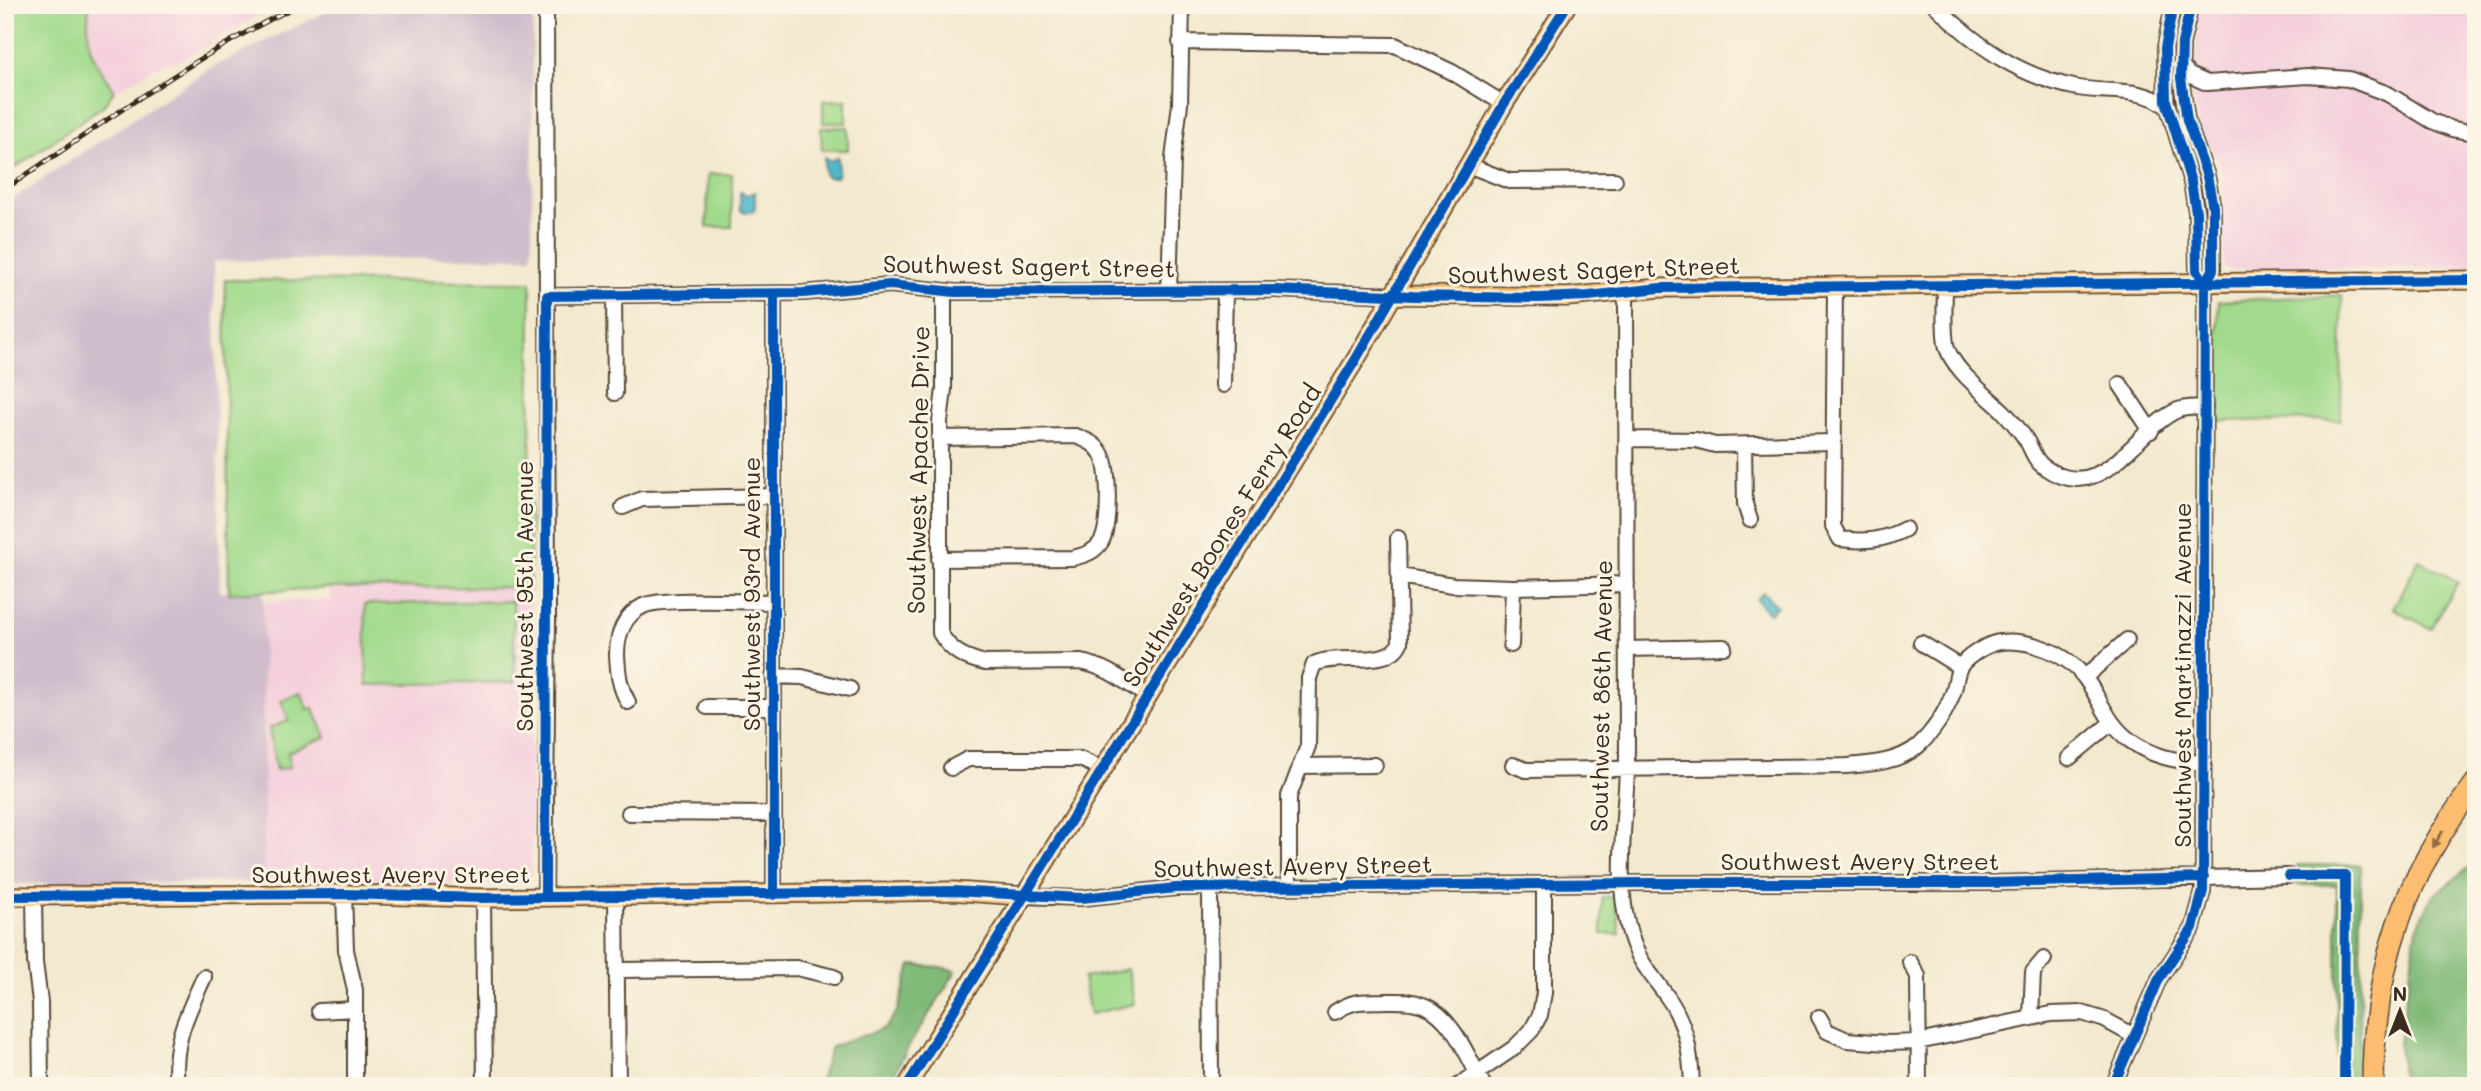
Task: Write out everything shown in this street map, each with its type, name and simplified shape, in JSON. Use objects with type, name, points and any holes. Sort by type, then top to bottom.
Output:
[{"type":"highway","points":[[2373,1086],[2375,1016],[2397,924],[2424,861],[2476,783]]},
{"type":"main road","name":"Southwest Boones Ferry Road","points":[[907,1086],[1394,295],[1504,104],[1567,5]]},
{"type":"main road","name":"Southwest Sagert Street","points":[[1394,295],[1553,298],[1660,288],[2476,280]]},
{"type":"main road","name":"Southwest Avery Street","points":[[5,895],[344,894],[483,898],[953,891],[1023,896]]},
{"type":"street","name":"Southwest 95th Avenue","points":[[545,897],[546,5]]},
{"type":"street","points":[[1169,290],[1172,159],[1180,104],[1182,5]]},
{"type":"street","points":[[1936,5],[1977,43],[2019,69],[2077,88],[2138,93],[2143,97],[2159,99],[2166,106]]},
{"type":"street","name":"Southwest Martinazzi Avenue","points":[[2173,5],[2164,55],[2166,106],[2191,182],[2196,212],[2197,270],[2205,284]]},
{"type":"street","name":"Southwest Martinazzi Avenue","points":[[2113,1086],[2159,979],[2193,928],[2204,878],[2202,762],[2205,284],[2213,270],[2213,206],[2207,176],[2187,120],[2182,90],[2182,43],[2190,5]]},
{"type":"street","points":[[1180,42],[1395,45],[1452,72],[1504,104]]},
{"type":"street","points":[[2164,55],[2171,67],[2176,87],[2182,90],[2201,89],[2207,83]]},
{"type":"street","points":[[2180,65],[2189,75],[2207,83],[2308,76],[2349,79],[2388,94],[2432,121],[2476,133]]},
{"type":"street","points":[[2138,93],[2143,87],[2164,86]]},
{"type":"street","points":[[1468,165],[1509,181],[1615,180]]},
{"type":"street","name":"Southwest Sagert Street","points":[[547,296],[818,293],[878,285],[944,291],[1225,290],[1394,295]]},
{"type":"street","points":[[1945,285],[1946,344],[1951,357],[2011,420],[2041,466],[2070,478],[2087,477],[2115,464],[2179,410],[2204,408]]},
{"type":"street","points":[[1835,286],[1833,526],[1840,538],[1861,541],[1887,538],[1905,529]]},
{"type":"street","points":[[1223,385],[1225,290]]},
{"type":"street","name":"Southwest 86th Avenue","points":[[1626,290],[1627,769],[1623,883],[1626,915],[1636,950],[1672,1005],[1688,1039],[1692,1061],[1692,1086]]},
{"type":"street","name":"Southwest Apache Drive","points":[[944,291],[944,389],[939,438],[940,633],[946,644],[956,652],[985,663],[1094,664],[1147,696]]},
{"type":"street","name":"Southwest 93rd Avenue","points":[[774,294],[774,895]]},
{"type":"street","points":[[614,295],[615,393]]},
{"type":"street","points":[[2120,384],[2151,431]]},
{"type":"street","points":[[939,438],[1076,436],[1093,443],[1102,454],[1107,469],[1107,529],[1100,544],[1088,555],[1073,558],[939,559]]},
{"type":"street","points":[[1627,439],[1696,440],[1714,445],[1833,442]]},
{"type":"street","points":[[1744,445],[1745,503],[1750,520]]},
{"type":"street","points":[[624,507],[642,499],[774,496]]},
{"type":"street","points":[[1289,887],[1288,808],[1292,785],[1308,746],[1309,678],[1314,664],[1325,659],[1385,657],[1396,652],[1400,643],[1398,538]]},
{"type":"street","points":[[1399,576],[1453,585],[1513,587],[1627,584]]},
{"type":"street","points":[[1511,645],[1513,587]]},
{"type":"street","points":[[628,702],[618,678],[617,646],[626,621],[642,607],[660,602],[773,602]]},
{"type":"street","points":[[2085,677],[2127,640]]},
{"type":"street","points":[[1513,765],[1526,770],[1847,766],[1896,758],[1917,746],[1937,725],[1953,693],[1960,667],[1978,651],[1998,642],[2022,642],[2045,649],[2069,662],[2085,677],[2111,723],[2145,751],[2164,758],[2202,762]]},
{"type":"street","points":[[1921,643],[1960,667]]},
{"type":"street","points":[[1627,649],[1724,647]]},
{"type":"street","points":[[773,676],[802,677],[850,690]]},
{"type":"street","points":[[707,707],[773,707]]},
{"type":"street","points":[[2070,758],[2111,723]]},
{"type":"street","points":[[951,768],[968,759],[1066,759],[1086,760],[1102,769]]},
{"type":"street","points":[[1300,766],[1375,765]]},
{"type":"street","points":[[629,813],[773,814]]},
{"type":"street","name":"Southwest Avery Street","points":[[1023,896],[1082,898],[1210,888],[1623,883],[1990,883],[2289,876]]},
{"type":"street","points":[[1458,1086],[1480,1080],[1531,1031],[1540,1015],[1544,993],[1544,884]]},
{"type":"street","points":[[1210,888],[1211,1086]]},
{"type":"street","points":[[344,894],[346,950],[355,990],[355,1086]]},
{"type":"street","points":[[34,895],[41,1086]]},
{"type":"street","points":[[616,896],[618,1086]]},
{"type":"street","points":[[483,898],[485,1086]]},
{"type":"street","points":[[2031,1017],[2033,972],[2044,959]]},
{"type":"street","points":[[1910,962],[1918,976],[1919,1086]]},
{"type":"street","points":[[618,970],[797,968],[834,977]]},
{"type":"street","points":[[177,1086],[176,1049],[181,1028],[204,977]]},
{"type":"street","points":[[1335,1012],[1351,1002],[1411,1001],[1425,1005],[1451,1029],[1480,1080]]},
{"type":"street","points":[[319,1011],[355,1009]]},
{"type":"street","points":[[1819,1017],[1827,1031],[1847,1040],[1888,1043],[1919,1042],[2031,1017],[2082,1013],[2105,1020],[2134,1036]]},
{"type":"shaded area","points":[[89,5],[276,5],[174,64],[169,60],[114,91],[87,43]]},
{"type":"shaded area","points":[[340,5],[533,5],[532,257],[214,261],[220,592],[263,593],[264,882],[5,884],[5,204],[209,69]]},
{"type":"shaded area","points":[[2201,5],[2476,5],[2476,267],[2226,267],[2223,180],[2218,160],[2200,127],[2194,107],[2190,54],[2194,26]]},
{"type":"shaded area","points":[[530,587],[532,842],[531,874],[527,880],[521,884],[264,882],[263,601],[330,600],[330,588]]},
{"type":"green space","points":[[5,5],[89,5],[88,32],[91,51],[114,91],[104,105],[5,175]]},
{"type":"green space","points":[[846,100],[846,123],[823,123],[823,101]]},
{"type":"green space","points":[[848,127],[848,150],[822,150],[821,128]]},
{"type":"green space","points":[[708,174],[732,174],[732,227],[707,227]]},
{"type":"green space","points":[[225,280],[531,282],[530,587],[330,588],[229,593]]},
{"type":"green space","points":[[2342,295],[2341,420],[2214,421],[2219,301]]},
{"type":"green space","points":[[2419,560],[2458,582],[2431,629],[2393,608]]},
{"type":"green space","points":[[513,601],[515,682],[367,685],[365,604]]},
{"type":"green space","points":[[301,692],[308,709],[313,708],[326,737],[288,752],[290,767],[276,770],[269,728],[289,721],[281,700]]},
{"type":"green space","points":[[2297,865],[2361,865],[2360,1086],[2337,1086],[2337,885],[2297,885]]},
{"type":"green space","points":[[2472,865],[2476,865],[2476,1086],[2403,1086],[2399,1044],[2417,928],[2432,897]]},
{"type":"green space","points":[[1602,897],[1615,897],[1620,934],[1602,934]]},
{"type":"green space","points":[[911,965],[956,971],[907,1049],[888,1086],[818,1086],[831,1047],[885,1028],[898,1010]]},
{"type":"green space","points":[[1128,969],[1135,1004],[1090,1014],[1083,978]]},
{"type":"water","points":[[824,157],[830,161],[838,157],[836,177],[827,177],[824,174]]},
{"type":"water","points":[[740,192],[747,195],[755,192],[755,209],[752,212],[743,212],[740,209]]},
{"type":"water","points":[[1763,592],[1777,606],[1769,613],[1756,599]]},
{"type":"railway","points":[[5,189],[186,68],[299,5]]},
{"type":"cycle path","points":[[907,1086],[1356,359],[1504,104],[1567,5]]},
{"type":"cycle path","points":[[2113,1086],[2159,979],[2193,928],[2203,891],[2205,284],[2197,270],[2196,212],[2191,182],[2166,101],[2165,48],[2173,5]]},
{"type":"cycle path","points":[[2191,5],[2182,43],[2181,78],[2187,120],[2207,176],[2213,207],[2213,270],[2205,284]]},
{"type":"cycle path","points":[[545,897],[547,296],[803,293],[890,285],[955,292],[1275,290],[1539,298],[1660,288],[2476,280]]},
{"type":"cycle path","points":[[774,294],[774,895]]},
{"type":"cycle path","points":[[2289,876],[2345,876],[2344,1086]]},
{"type":"cycle path","points":[[5,896],[344,894],[483,898],[953,891],[1082,898],[1176,888],[1641,883],[1990,883],[2204,878]]}]
